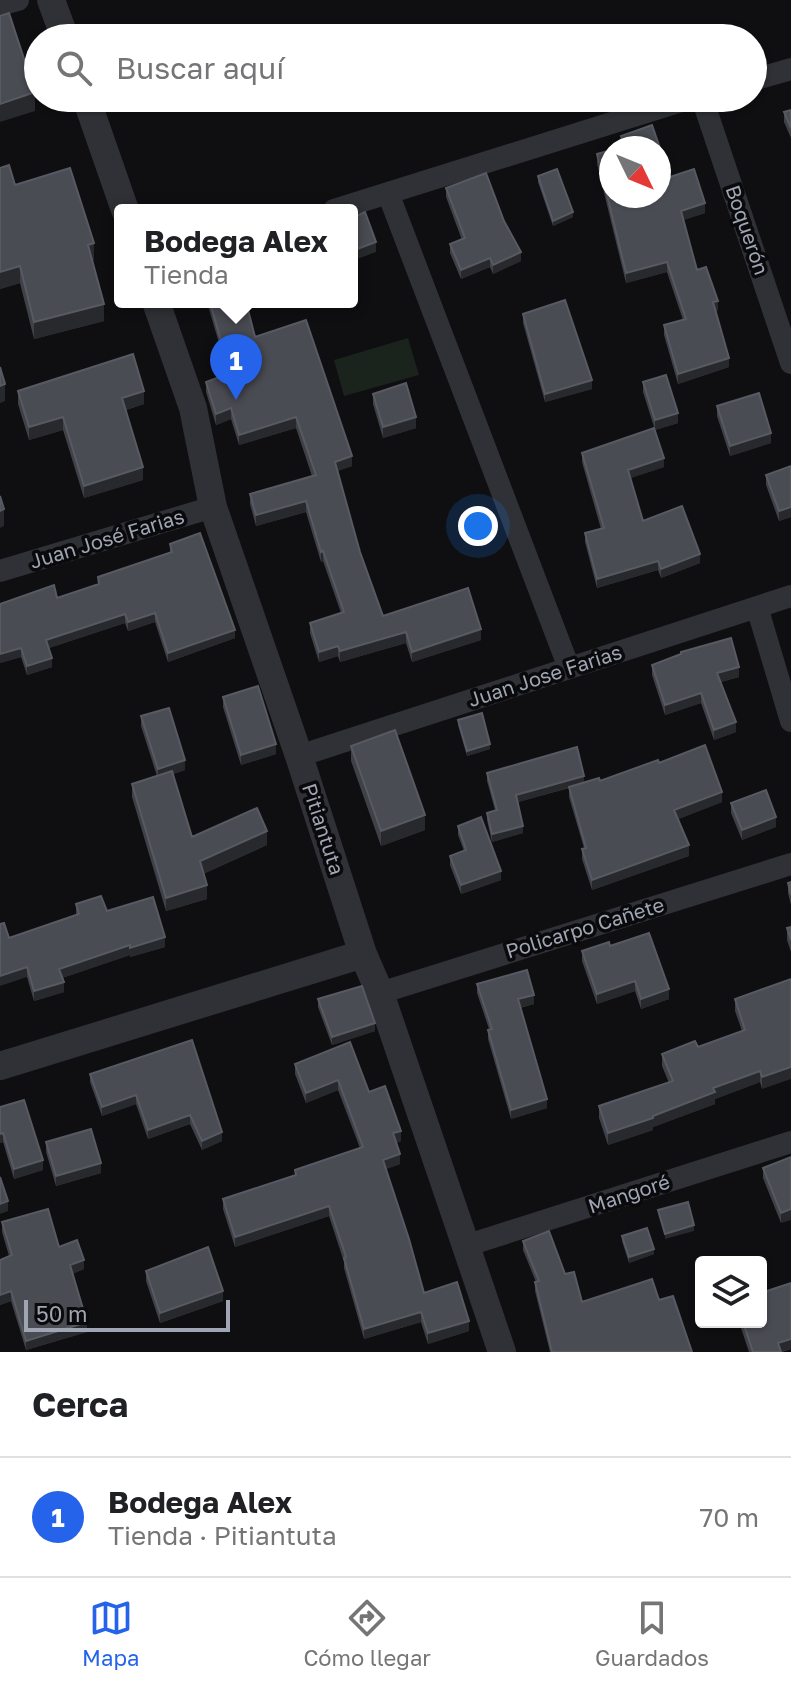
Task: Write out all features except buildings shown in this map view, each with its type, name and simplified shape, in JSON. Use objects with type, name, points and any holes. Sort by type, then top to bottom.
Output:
[{"type":"street","points":[[0,5],[18,0]]},
{"type":"street","points":[[51,0],[60,24]]},
{"type":"street","points":[[767,76],[791,69]]},
{"type":"street","points":[[91,112],[123,204]]},
{"type":"street","points":[[353,204],[646,112]]},
{"type":"street","name":"Boquerón","points":[[707,112],[791,363]]},
{"type":"street","points":[[388,193],[569,668]]},
{"type":"street","name":"Pitiantuta","points":[[158,308],[193,408],[213,507],[363,954],[380,993],[502,1352]]},
{"type":"street","name":"Juan José Farias","points":[[0,571],[213,507]]},
{"type":"street","name":"Juan Jose Farias","points":[[299,756],[791,596]]},
{"type":"street","points":[[757,607],[791,721]]},
{"type":"street","name":"Policarpo Cañete","points":[[380,993],[791,864]]},
{"type":"street","points":[[0,1066],[363,954]]},
{"type":"street","name":"Mangoré","points":[[468,1245],[791,1142]]},
{"type":"shaded area","points":[[408,338],[419,375],[344,396],[334,360]]},
{"type":"place","name":"Bodega Alex","points":[[236,400]]}]
